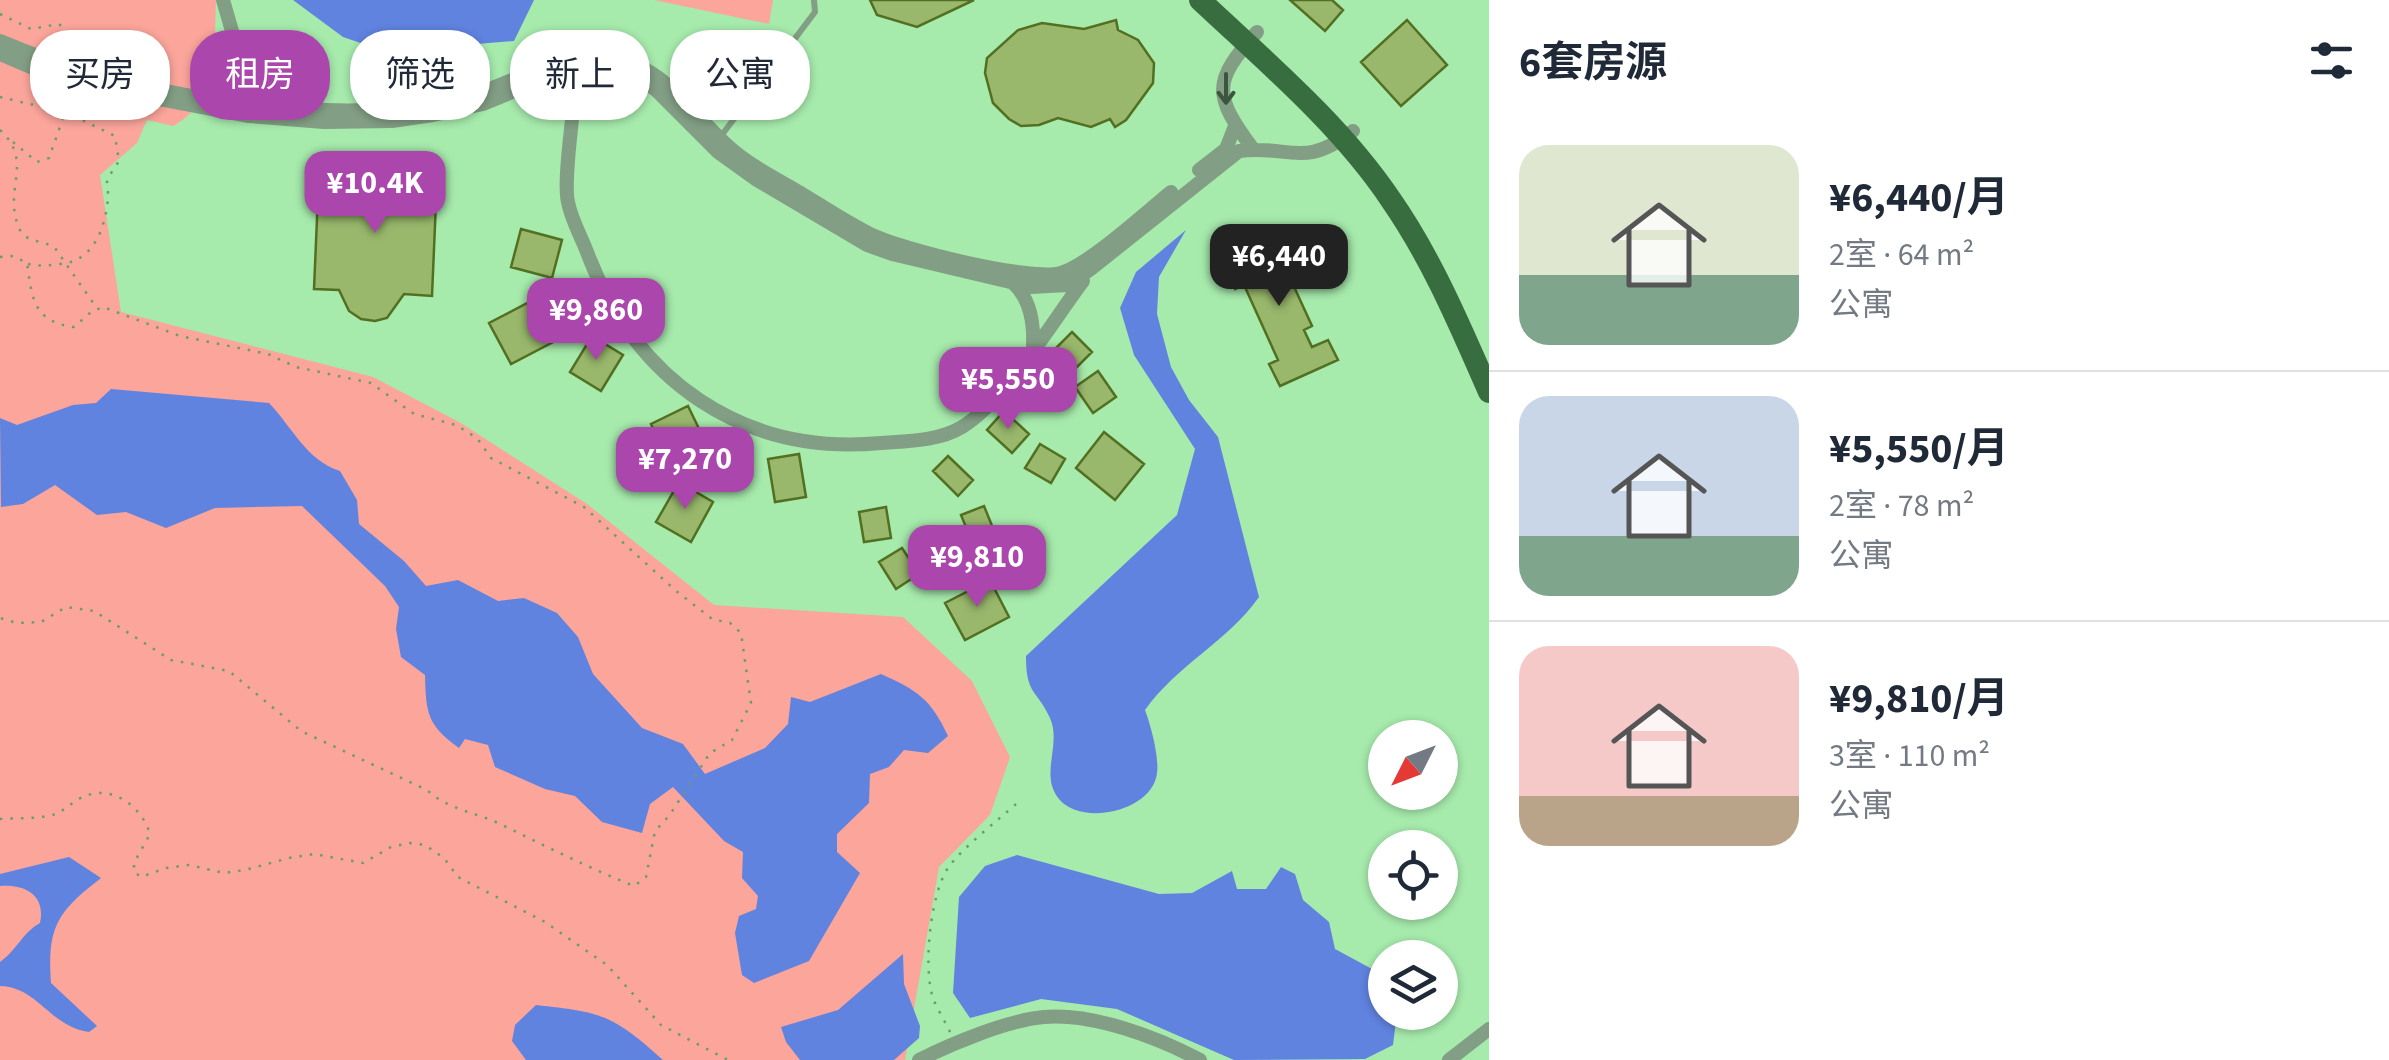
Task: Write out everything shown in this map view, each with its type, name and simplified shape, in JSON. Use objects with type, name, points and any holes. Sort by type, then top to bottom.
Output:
[{"type":"main road","points":[[1200,0],[1252,38]]},
{"type":"main road","points":[[1221,0],[1252,38],[1394,182],[1466,302],[1489,356]]},
{"type":"main road","points":[[1348,135],[1422,253],[1455,314],[1489,392]]},
{"type":"street","points":[[223,0],[231,30]]},
{"type":"street","points":[[1252,38],[1227,68],[1222,84],[1227,112],[1253,149]]},
{"type":"street","points":[[0,41],[85,72],[190,97]]},
{"type":"street","points":[[0,54],[54,74],[190,99]]},
{"type":"street","points":[[330,110],[415,107],[488,91],[558,64],[606,57],[638,65],[664,80],[720,138],[756,166],[872,235],[899,245],[1037,275],[1062,273],[1093,253],[1226,149],[1236,126]]},
{"type":"street","points":[[650,86],[718,152],[757,180],[868,246],[1014,284],[1049,288],[1068,285],[1092,268],[1239,151],[1306,154],[1348,135]]},
{"type":"street","points":[[299,120],[392,121],[482,104],[510,93]]},
{"type":"street","points":[[572,120],[567,200],[601,290],[645,356],[694,397],[777,436],[847,446],[926,439],[961,428],[992,403],[1092,268]]},
{"type":"street","points":[[1014,284],[1020,289],[1034,324],[1033,347]]},
{"type":"street","points":[[919,1060],[956,1042],[1044,1017],[1124,1028],[1200,1060]]},
{"type":"street","points":[[1449,1060],[1489,1030]]},
{"type":"lane","points":[[720,138],[815,12],[814,0]]},
{"type":"path","points":[[0,130],[37,162],[49,158],[69,103],[76,117],[108,130],[118,141],[119,161],[107,179],[108,198],[98,238],[80,261],[38,267],[13,256],[0,257]]},
{"type":"path","points":[[11,140],[16,160],[8,198],[13,215],[30,240],[46,241],[68,263],[98,310]]},
{"type":"path","points":[[0,618],[17,623],[41,622],[66,608],[94,611],[171,660],[229,671],[301,730],[471,815],[495,822],[634,886],[646,877],[656,831],[710,753],[732,740],[751,703],[741,633],[730,623],[712,619],[675,590],[584,507],[491,458],[478,438],[456,424],[414,414],[371,383],[296,367],[268,354],[180,336],[103,308],[74,326],[56,324],[33,302],[27,263]]},
{"type":"path","points":[[0,819],[56,814],[81,797],[102,791],[117,795],[147,823],[150,834],[134,862],[134,872],[141,877],[166,868],[190,866],[224,873],[314,854],[363,863],[391,847],[425,844],[444,858],[458,877],[546,922],[607,965],[661,1025],[728,1060]]},
{"type":"path","points":[[956,1042],[933,1000],[928,978],[928,947],[938,899],[947,869],[1016,804]]},
{"type":"shaded area","points":[[0,0],[216,0],[215,30],[190,30],[190,113],[173,126],[147,120],[137,143],[100,175],[121,312],[373,377],[459,422],[587,504],[714,605],[903,617],[972,681],[1010,757],[990,815],[939,867],[905,1060],[0,1060]]},
{"type":"shaded area","points":[[654,0],[773,0],[769,24]]},
{"type":"water","points":[[293,0],[534,0],[519,30],[510,30],[510,41],[490,43],[490,30],[350,30],[350,39]]},
{"type":"water","points":[[1186,230],[1159,277],[1157,314],[1171,367],[1189,400],[1218,437],[1259,597],[1233,627],[1172,680],[1145,710],[1157,763],[1150,790],[1127,807],[1082,812],[1069,807],[1053,790],[1053,728],[1030,685],[1026,656],[1177,515],[1195,449],[1134,355],[1120,308],[1136,272]]},
{"type":"water","points":[[111,389],[269,403],[309,451],[340,471],[357,500],[359,524],[404,561],[426,586],[458,580],[498,601],[524,598],[557,613],[578,637],[593,674],[642,728],[683,744],[705,774],[765,748],[788,724],[791,697],[810,702],[881,674],[922,697],[948,736],[928,753],[904,750],[889,767],[870,774],[869,803],[837,834],[837,852],[860,873],[809,961],[754,983],[742,975],[735,933],[739,916],[756,909],[758,896],[742,878],[743,852],[724,841],[673,787],[650,804],[642,833],[602,822],[575,796],[545,789],[495,767],[488,745],[465,739],[459,748],[448,740],[430,717],[425,675],[401,657],[396,629],[399,607],[385,586],[302,506],[215,508],[166,528],[126,512],[97,515],[55,485],[23,504],[1,507],[0,418],[17,425],[73,405],[96,403]]},
{"type":"water","points":[[1017,855],[1159,894],[1192,893],[1232,871],[1237,889],[1266,889],[1281,867],[1295,874],[1303,900],[1329,922],[1335,949],[1368,967],[1368,1030],[1395,1030],[1393,1045],[1365,1059],[1234,1060],[1117,1009],[1041,999],[970,1018],[953,993],[959,897],[985,866]]},
{"type":"water","points":[[69,857],[101,878],[74,901],[58,922],[51,948],[51,983],[97,1026],[89,1032],[64,1022],[24,993],[0,986],[0,962],[40,923],[41,913],[32,893],[0,886],[0,874]]},
{"type":"water","points":[[903,954],[904,984],[920,1026],[919,1038],[894,1060],[800,1060],[786,1042],[781,1027],[838,1010]]},
{"type":"water","points":[[536,1005],[606,1018],[663,1060],[526,1060],[512,1041],[515,1025]]},
{"type":"building","points":[[870,0],[974,0],[917,27],[877,15]]},
{"type":"building","points":[[1290,0],[1332,0],[1343,10],[1325,31]]},
{"type":"building","points":[[1116,20],[1118,30],[1138,40],[1154,63],[1153,83],[1126,120],[1115,127],[1110,119],[1091,127],[1058,118],[1021,126],[993,103],[985,73],[987,58],[1018,30],[1042,23],[1084,29]]},
{"type":"building","points":[[1407,20],[1447,65],[1401,106],[1361,62]]},
{"type":"building","points":[[342,160],[414,164],[413,177],[437,178],[432,296],[404,294],[387,318],[375,321],[361,319],[349,311],[339,290],[314,289],[319,172],[341,173]]},
{"type":"building","points":[[521,229],[562,240],[552,278],[511,267]]},
{"type":"building","points":[[1285,234],[1297,262],[1285,267],[1312,326],[1304,330],[1312,347],[1328,340],[1338,360],[1280,386],[1269,364],[1278,360],[1244,285],[1235,289],[1223,262]]},
{"type":"building","points":[[535,299],[557,340],[511,364],[489,323]]},
{"type":"building","points":[[1072,332],[1092,352],[1073,371],[1053,351]]},
{"type":"building","points":[[592,336],[623,355],[601,391],[570,372]]},
{"type":"building","points":[[1098,371],[1116,397],[1093,413],[1075,387]]},
{"type":"building","points":[[688,406],[703,437],[666,455],[651,424]]},
{"type":"building","points":[[1004,411],[1029,434],[1012,453],[987,430]]},
{"type":"building","points":[[1104,432],[1144,464],[1115,500],[1076,468]]},
{"type":"building","points":[[1040,444],[1065,459],[1051,483],[1025,468]]},
{"type":"building","points":[[799,454],[806,497],[775,502],[768,459]]},
{"type":"building","points":[[948,456],[973,480],[958,496],[933,471]]},
{"type":"building","points":[[679,482],[713,502],[691,542],[656,522]]},
{"type":"building","points":[[984,506],[997,538],[974,547],[961,515]]},
{"type":"building","points":[[886,507],[891,538],[864,542],[859,512]]},
{"type":"building","points":[[902,548],[919,574],[896,589],[879,562]]},
{"type":"building","points":[[990,580],[1009,617],[965,640],[945,603]]}]
